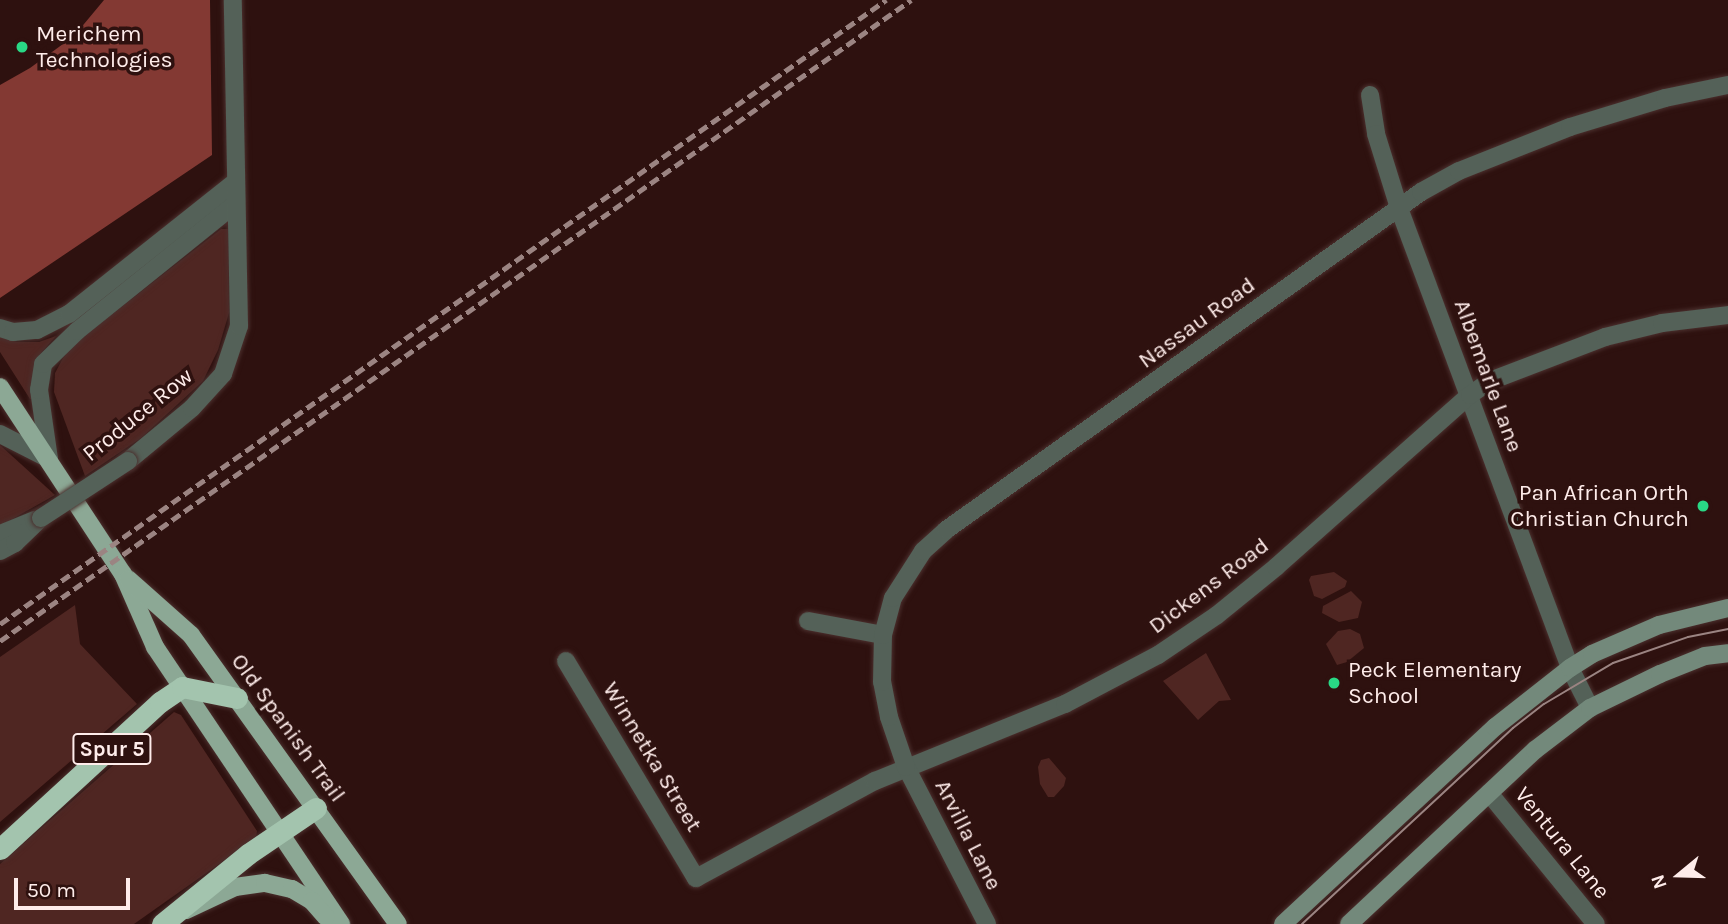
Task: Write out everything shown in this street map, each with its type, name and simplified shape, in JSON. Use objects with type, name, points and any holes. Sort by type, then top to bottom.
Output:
[{"type":"highway","points":[[181,687],[237,698]]},
{"type":"highway","name":"Spur 5","points":[[0,849],[160,702],[181,687]]},
{"type":"highway","points":[[168,920],[279,833],[316,808]]},
{"type":"main road","name":"Old Spanish Trail","points":[[0,387],[123,574],[155,648],[341,924]]},
{"type":"main road","name":"Old Spanish Trail","points":[[123,574],[191,635],[398,924]]},
{"type":"main road","points":[[1283,924],[1495,727],[1570,668],[1592,654],[1659,625],[1728,608]]},
{"type":"main road","points":[[1349,924],[1535,750],[1590,708],[1660,674],[1705,656],[1728,653]]},
{"type":"main road","points":[[168,920],[235,887],[265,883],[302,894],[331,924]]},
{"type":"street","name":"Produce Row","points":[[0,551],[15,543],[41,518],[128,461],[192,408],[223,374],[239,326],[233,0]]},
{"type":"street","name":"Nassau Road","points":[[906,767],[889,717],[882,682],[883,635],[893,598],[904,579],[923,551],[946,530],[1421,192],[1529,141],[1665,98],[1728,85]]},
{"type":"street","name":"Albemarle Lane","points":[[1370,95],[1376,134],[1399,208],[1570,668],[1590,708]]},
{"type":"street","points":[[0,328],[13,332],[37,330],[69,314],[235,183]]},
{"type":"street","name":"Produce Row","points":[[49,459],[39,390],[43,364],[77,331],[236,203]]},
{"type":"street","name":"Dickens Road","points":[[696,878],[875,780],[1065,704],[1158,655],[1217,615],[1276,567],[1470,395],[1490,381],[1537,360],[1605,337],[1662,323],[1728,315]]},
{"type":"street","name":"Produce Row","points":[[0,434],[49,459]]},
{"type":"street","name":"Produce Row","points":[[0,534],[41,518]]},
{"type":"street","points":[[808,621],[883,635]]},
{"type":"street","name":"Winnetka Street","points":[[566,661],[696,878]]},
{"type":"street","name":"Arvilla Lane","points":[[906,767],[987,924]]},
{"type":"street","name":"Ventura Lane","points":[[1489,793],[1596,924]]},
{"type":"shaded area","points":[[104,0],[210,0],[212,155],[0,298],[0,85],[30,68],[74,36]]},
{"type":"shaded area","points":[[221,229],[228,229],[229,313],[218,350],[203,381],[141,438],[85,476],[54,392],[55,373],[63,358],[73,345]]},
{"type":"shaded area","points":[[56,336],[39,355],[34,399],[30,399],[0,352],[0,337],[17,342],[39,342]]},
{"type":"shaded area","points":[[0,445],[55,495],[0,526]]},
{"type":"shaded area","points":[[1334,572],[1347,581],[1345,587],[1322,599],[1314,596],[1309,580],[1311,576]]},
{"type":"shaded area","points":[[1351,591],[1362,602],[1358,618],[1339,622],[1322,613],[1323,606]]},
{"type":"shaded area","points":[[75,605],[80,644],[137,704],[0,822],[0,657]]},
{"type":"shaded area","points":[[1350,629],[1360,634],[1364,648],[1347,662],[1337,665],[1326,644],[1338,631]]},
{"type":"shaded area","points":[[1206,653],[1231,700],[1219,701],[1198,720],[1163,681]]},
{"type":"shaded area","points":[[174,712],[181,715],[257,831],[256,838],[134,924],[0,924],[0,864]]},
{"type":"shaded area","points":[[1049,758],[1066,778],[1064,786],[1054,797],[1048,797],[1040,784],[1038,767],[1041,760]]},
{"type":"tram line","points":[[1302,924],[1513,728],[1544,704],[1613,663],[1688,637],[1728,629]]},
{"type":"railway","points":[[0,624],[886,0]]},
{"type":"railway","points":[[0,641],[911,0]]},
{"type":"place","name":"Merichem Technologies","points":[[22,47]]},
{"type":"place","name":"Pan African Orth Christian Church","points":[[1703,506]]},
{"type":"place","name":"Peck Elementary School","points":[[1334,683]]}]
